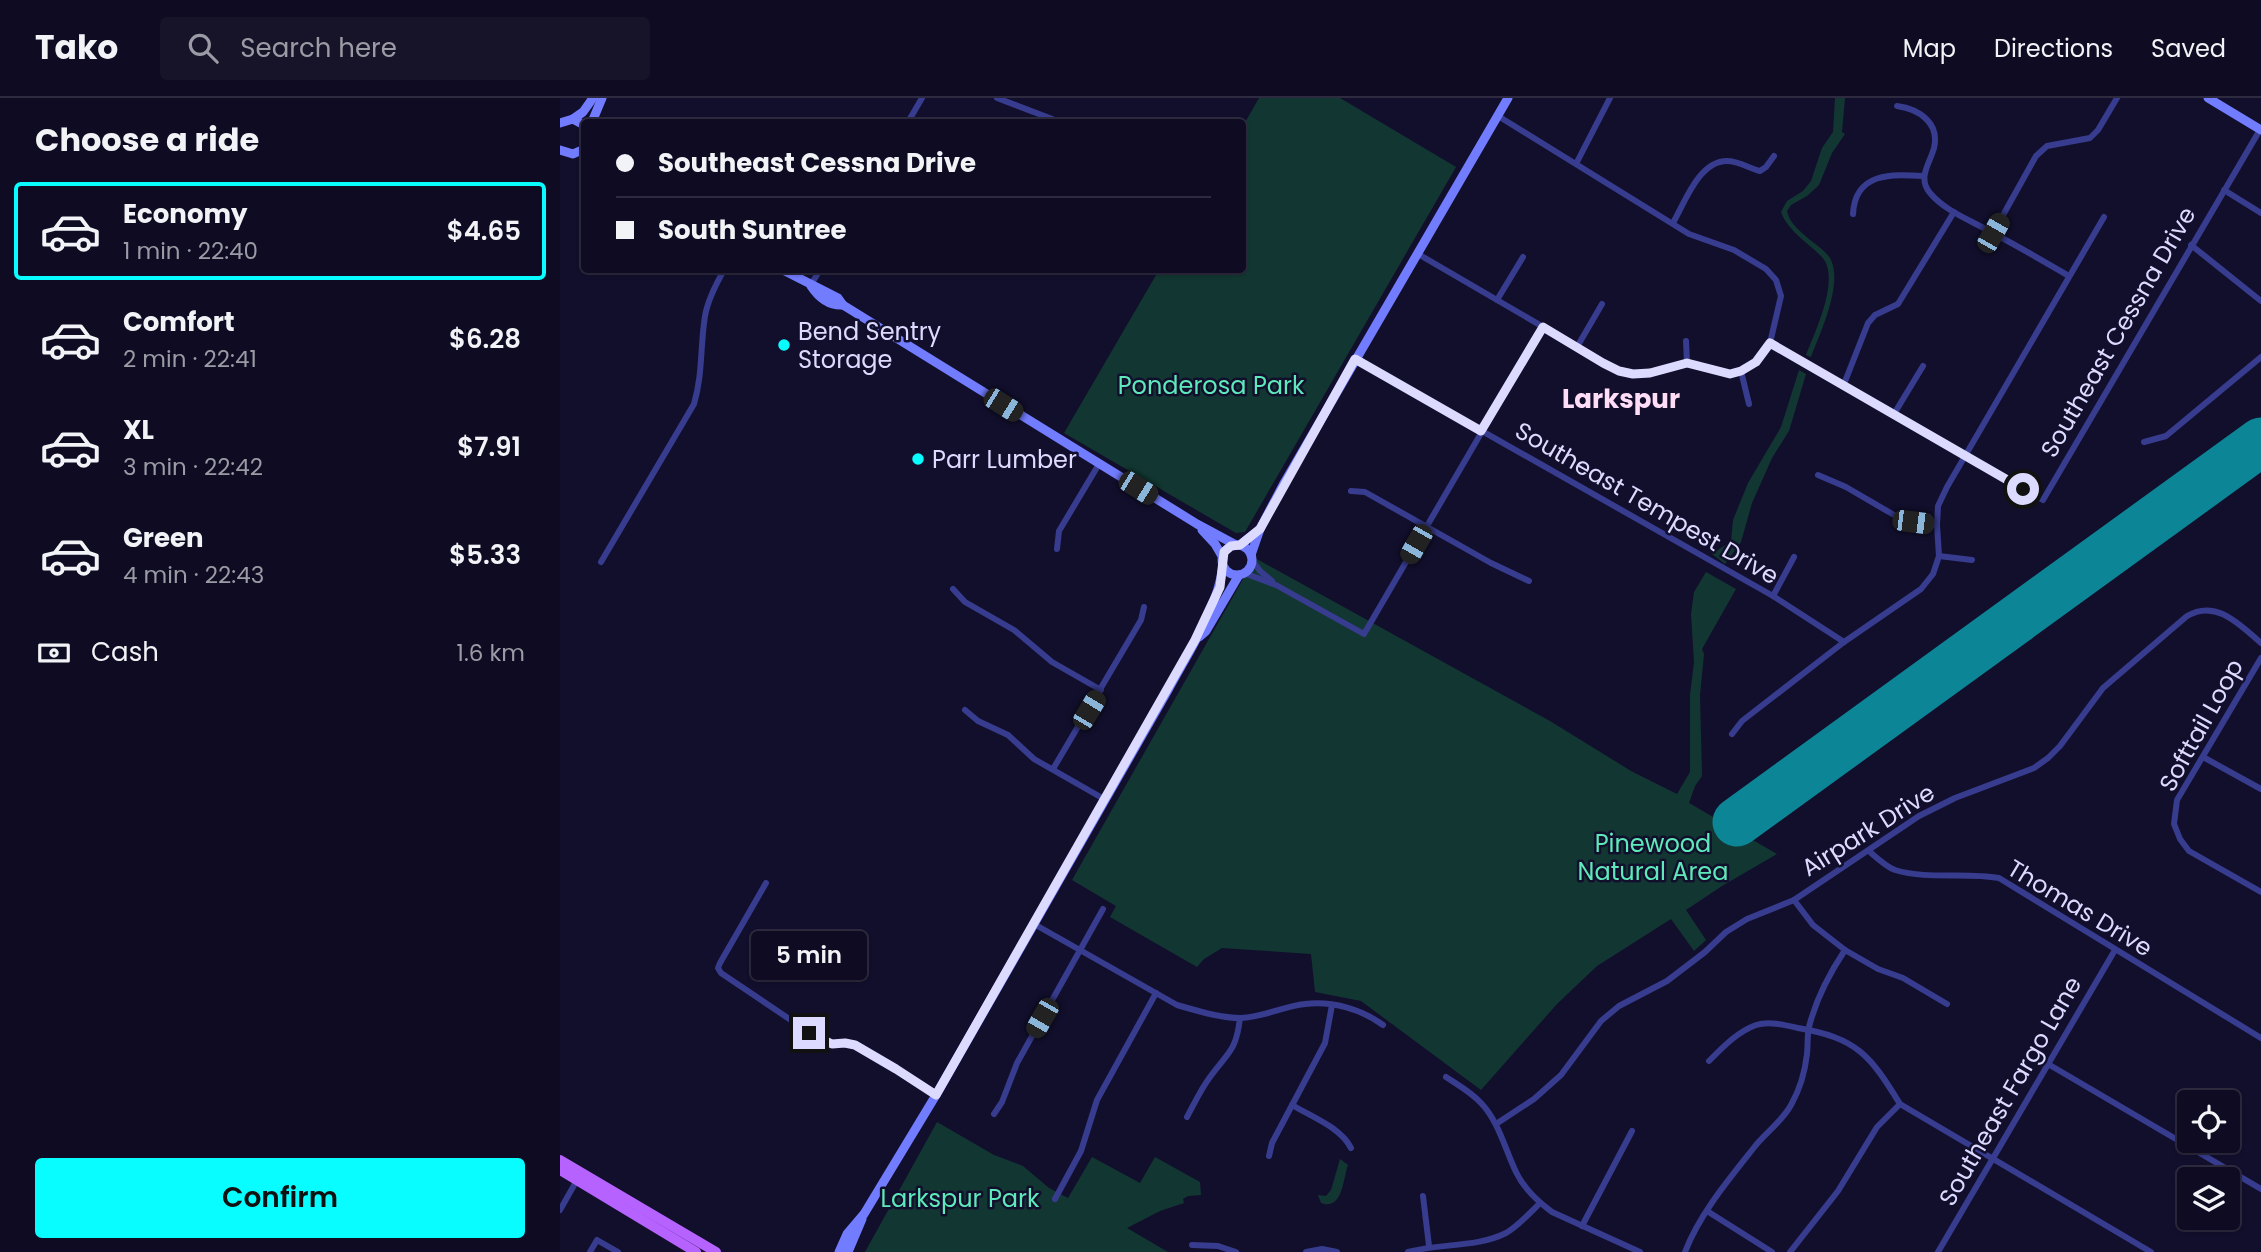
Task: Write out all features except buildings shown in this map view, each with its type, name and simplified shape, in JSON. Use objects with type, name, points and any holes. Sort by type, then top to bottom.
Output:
[{"type":"main road","points":[[561,122],[573,119],[583,112],[593,98]]},
{"type":"main road","points":[[593,119],[602,98]]},
{"type":"main road","points":[[1195,640],[1206,631],[1242,574],[1251,565],[1260,529],[1355,359],[1508,98]]},
{"type":"main road","points":[[2208,98],[2261,129]]},
{"type":"main road","points":[[573,119],[581,123]]},
{"type":"main road","points":[[562,154],[581,152]]},
{"type":"main road","points":[[788,273],[838,298],[843,305],[1197,524],[1238,545],[1251,557]]},
{"type":"main road","points":[[1197,524],[1215,544],[1229,573],[1242,574]]},
{"type":"main road","points":[[839,1252],[846,1234],[863,1214],[936,1095],[1195,640],[1220,587],[1222,561],[1227,548],[1238,545],[1260,529]]},
{"type":"main road","points":[[560,1160],[716,1252]]},
{"type":"main road","points":[[560,1170],[696,1252]]},
{"type":"main road","points":[[848,1252],[863,1214]]},
{"type":"street","points":[[910,119],[922,98]]},
{"type":"street","points":[[997,98],[1052,119]]},
{"type":"street","points":[[1577,162],[1610,98]]},
{"type":"street","points":[[1993,233],[2036,156],[2047,146],[2091,138],[2117,98]]},
{"type":"street","points":[[1897,106],[1910,108],[1923,116],[1931,123],[1935,133],[1934,148],[1924,176],[1928,191],[1954,212],[2069,276]]},
{"type":"street","points":[[1418,254],[1619,371],[1650,373],[1687,363],[1730,374],[1756,362],[1770,343],[1781,296],[1771,273],[1734,250],[1699,238],[1498,116]]},
{"type":"street","name":"Southeast Cessna Drive","points":[[1770,343],[2043,500],[2190,245],[2261,129]]},
{"type":"street","points":[[1673,223],[1697,181],[1710,167],[1730,161],[1760,171],[1774,156]]},
{"type":"street","points":[[1853,214],[1857,193],[1871,181],[1884,176],[1924,176]]},
{"type":"street","points":[[2224,190],[2261,212]]},
{"type":"street","points":[[1844,384],[1868,323],[1875,315],[1898,304],[1954,212]]},
{"type":"street","points":[[1732,734],[1742,721],[1844,642],[1921,589],[1933,574],[1939,556],[1938,506],[2104,218]]},
{"type":"street","points":[[2190,245],[2261,301]]},
{"type":"street","points":[[1497,300],[1523,257]]},
{"type":"street","points":[[601,562],[694,404],[701,382],[705,316],[713,289],[722,273]]},
{"type":"street","points":[[810,286],[818,273]]},
{"type":"street","points":[[1577,347],[1602,304]]},
{"type":"street","points":[[1242,574],[1276,585],[1364,634],[1543,327]]},
{"type":"street","points":[[1686,341],[1687,363]]},
{"type":"street","points":[[2144,442],[2166,436],[2261,357]]},
{"type":"street","name":"Southeast Tempest Drive","points":[[1355,359],[1773,596],[1844,642]]},
{"type":"street","points":[[1894,414],[1923,366]]},
{"type":"street","points":[[1741,371],[1749,404]]},
{"type":"street","points":[[1057,549],[1059,531],[1099,464]]},
{"type":"street","points":[[1818,475],[1846,487],[1894,515],[1913,522],[1937,525]]},
{"type":"street","points":[[1351,491],[1365,492],[1490,563],[1529,581]]},
{"type":"street","points":[[1939,556],[1972,560]]},
{"type":"street","points":[[1251,557],[1260,571],[1276,585]]},
{"type":"street","points":[[1773,596],[1794,557]]},
{"type":"street","points":[[953,589],[965,602],[1014,630],[1052,662],[1101,690]]},
{"type":"street","points":[[1054,769],[1141,620],[1144,607]]},
{"type":"street","name":"Airpark Drive","points":[[1496,1124],[1534,1099],[1561,1075],[1601,1021],[1619,1006],[1667,981],[1726,932],[1747,919],[1794,900],[1919,816],[1955,798],[2034,768],[2048,758],[2103,688],[2187,616],[2198,610],[2217,612],[2241,625],[2261,643]]},
{"type":"street","name":"Softtail Loop","points":[[2261,658],[2177,800],[2174,824],[2189,851],[2261,892]]},
{"type":"street","points":[[965,710],[978,721],[1008,735],[1034,759],[1104,799]]},
{"type":"street","points":[[2203,757],[2261,789]]},
{"type":"street","name":"Thomas Drive","points":[[1869,851],[1895,870],[1999,878],[2261,1038]]},
{"type":"street","points":[[766,883],[720,963],[718,968],[721,973],[822,1041],[855,1045],[936,1095]]},
{"type":"street","points":[[1794,900],[1813,925],[1845,950],[1903,978],[1947,1004]]},
{"type":"street","points":[[994,1114],[1002,1102],[1017,1063],[1103,909]]},
{"type":"street","points":[[1034,924],[1177,1005],[1203,1013],[1240,1018],[1306,1004],[1332,1005],[1355,1008],[1382,1025]]},
{"type":"street","points":[[1685,1252],[1707,1211],[1757,1144],[1789,1109],[1800,1089],[1809,1030],[1830,973],[1845,950]]},
{"type":"street","name":"Southeast Fargo Lane","points":[[1938,1252],[2115,950]]},
{"type":"street","points":[[1055,1199],[1081,1151],[1097,1100],[1156,993]]},
{"type":"street","points":[[1269,1156],[1272,1143],[1325,1043],[1332,1005]]},
{"type":"street","points":[[1187,1116],[1209,1077],[1230,1053],[1237,1039],[1240,1018]]},
{"type":"street","points":[[1709,1061],[1740,1033],[1758,1024],[1774,1024],[1831,1034],[1861,1051],[1878,1068],[1900,1104],[2151,1252]]},
{"type":"street","points":[[2048,1064],[2261,1189]]},
{"type":"street","points":[[1446,1077],[1482,1103],[1496,1124],[1516,1173],[1540,1203],[1552,1212],[1640,1252]]},
{"type":"street","points":[[1790,1252],[1838,1191],[1877,1127],[1900,1104]]},
{"type":"street","points":[[1292,1105],[1336,1130],[1352,1147]]},
{"type":"street","points":[[1582,1226],[1632,1131]]},
{"type":"street","points":[[560,1210],[577,1180]]},
{"type":"street","points":[[1423,1196],[1429,1246]]},
{"type":"street","points":[[1408,1252],[1429,1246],[1480,1242],[1499,1236],[1508,1232],[1540,1203]]},
{"type":"street","points":[[1707,1211],[1772,1252]]},
{"type":"street","points":[[590,1252],[597,1240],[618,1252]]},
{"type":"street","points":[[1192,1245],[1218,1246],[1236,1252]]},
{"type":"street","points":[[1306,1252],[1322,1249],[1336,1252]]},
{"type":"green space","name":"Ponderosa Park","points":[[1259,98],[1340,98],[1456,167],[1245,532],[1236,533],[1064,433],[1157,273],[1246,273],[1246,121]]},
{"type":"green space","points":[[1835,98],[1845,98],[1842,132],[1845,134],[1832,153],[1819,185],[1791,205],[1787,211],[1796,227],[1828,255],[1834,268],[1833,294],[1811,357],[1806,355],[1828,290],[1827,265],[1793,230],[1781,212],[1787,201],[1803,191],[1811,181],[1822,148],[1833,132]]},
{"type":"green space","points":[[1799,370],[1806,374],[1789,431],[1772,458],[1752,503],[1741,542],[1725,564],[1712,554],[1731,541],[1733,520],[1748,483],[1781,427]]},
{"type":"green space","name":"Pinewood Natural Area","points":[[1255,558],[1550,721],[1631,771],[1677,794],[1690,772],[1690,695],[1694,662],[1691,614],[1694,592],[1706,572],[1736,589],[1702,649],[1702,776],[1689,803],[1777,854],[1686,910],[1706,940],[1694,951],[1671,919],[1597,966],[1557,1004],[1481,1090],[1361,1001],[1315,992],[1311,954],[1222,948],[1204,959],[1197,967],[1110,917],[1116,906],[1072,880]]},
{"type":"green space","name":"Larkspur Park","points":[[937,1122],[994,1155],[1023,1166],[1049,1188],[1068,1198],[1092,1157],[1140,1183],[1155,1157],[1200,1182],[1201,1195],[1188,1196],[1183,1199],[1184,1203],[1160,1211],[1127,1228],[1168,1252],[865,1252]]},
{"type":"green space","points":[[1340,1159],[1348,1165],[1341,1192],[1334,1202],[1321,1203],[1318,1195],[1326,1196],[1331,1190]]},
{"type":"runway","points":[[1737,822],[2261,442]]},
{"type":"place","name":"Bend Sentry Storage","points":[[784,345]]},
{"type":"place","name":"Parr Lumber","points":[[918,459]]},
{"type":"district","name":"Larkspur","points":[[1621,399]]},
{"type":"route","points":[[809,1033],[832,1044],[855,1045],[936,1095],[1195,640],[1220,587],[1224,552],[1231,546],[1240,545],[1260,529],[1355,359],[1481,431],[1543,327],[1603,363],[1633,374],[1650,373],[1687,363],[1730,374],[1756,362],[1770,343],[2023,489]]}]
